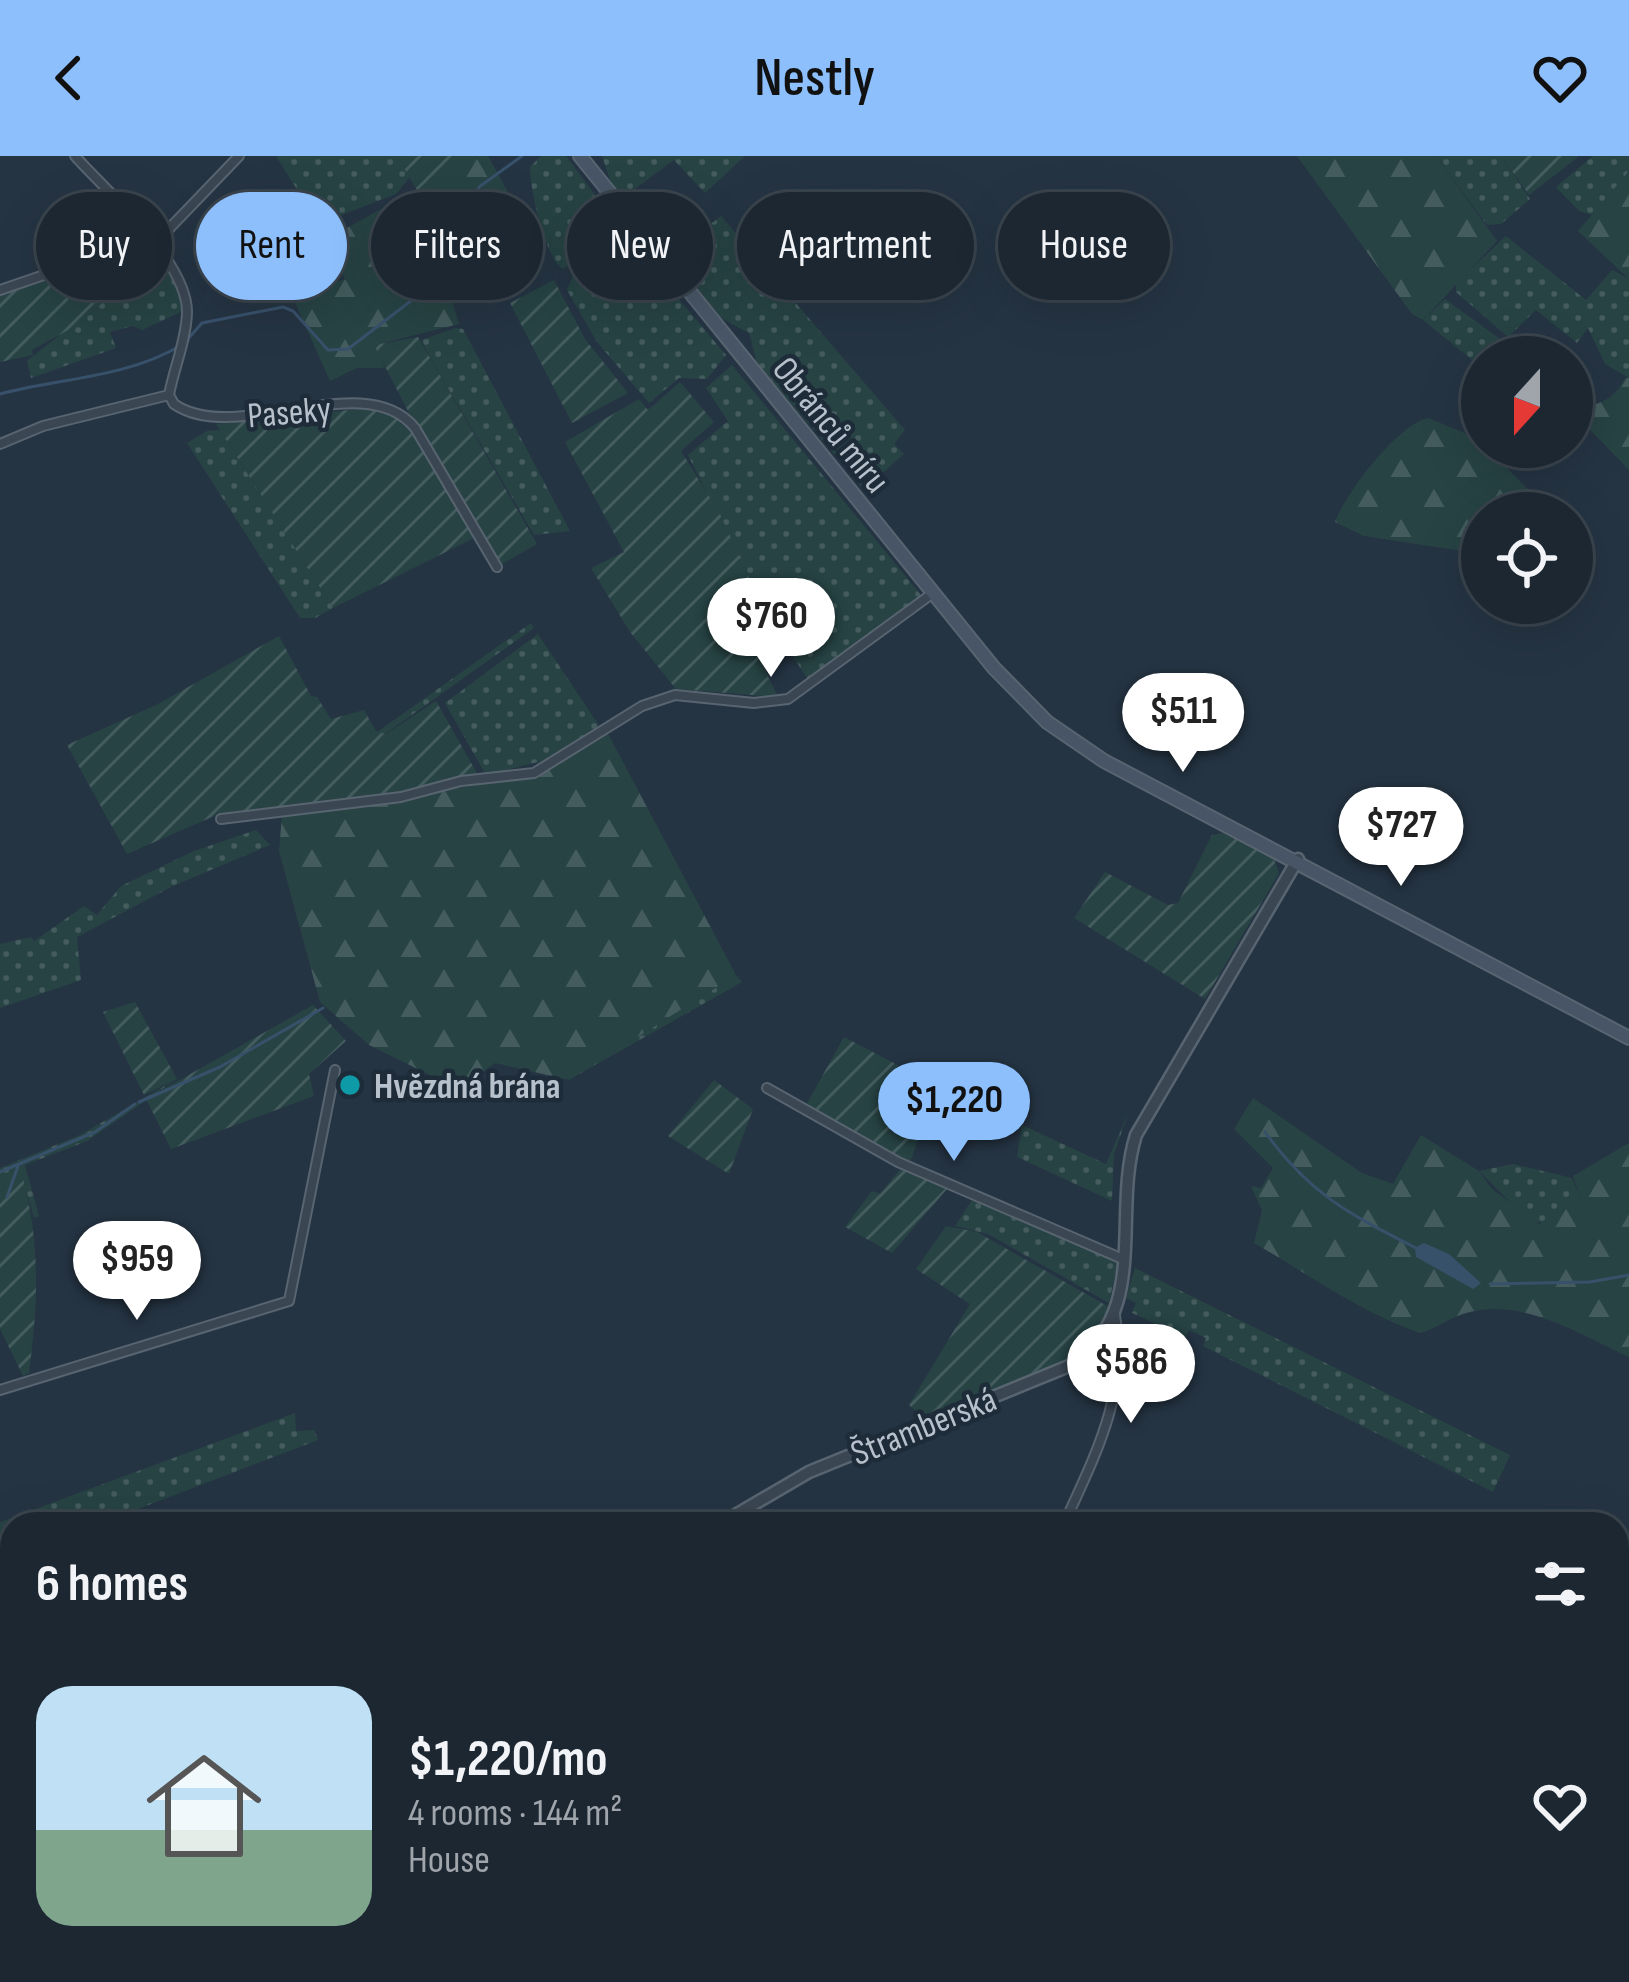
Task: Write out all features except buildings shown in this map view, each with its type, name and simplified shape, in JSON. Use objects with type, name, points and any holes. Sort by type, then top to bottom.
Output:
[{"type":"main road","name":"Obránců míru","points":[[580,156],[933,593],[1047,722],[1104,761],[1298,859],[1629,1038]]},
{"type":"street","points":[[75,156],[107,192]]},
{"type":"street","points":[[172,226],[239,156]]},
{"type":"street","points":[[0,444],[43,426],[169,395],[182,345],[184,293],[172,274]]},
{"type":"street","points":[[0,290],[36,278]]},
{"type":"street","name":"Paseky","points":[[169,395],[182,410],[212,416],[336,406],[397,410],[416,428],[497,567]]},
{"type":"street","points":[[221,818],[370,802],[461,781],[534,773],[607,726],[675,695],[754,704],[788,699],[933,593]]},
{"type":"street","name":"Štramberská","points":[[741,1512],[830,1462],[1069,1366],[1103,1339],[1115,1314],[1126,1261],[1126,1174],[1136,1135],[1298,859]]},
{"type":"street","points":[[0,1390],[289,1301],[335,1070]]},
{"type":"street","points":[[767,1088],[898,1162],[1126,1261]]},
{"type":"street","points":[[1069,1512],[1112,1417],[1119,1376],[1115,1314]]},
{"type":"green space","points":[[276,156],[397,156],[410,177],[398,192],[371,192],[371,204],[347,213],[347,192],[299,192]]},
{"type":"green space","points":[[397,156],[477,156],[418,192]]},
{"type":"green space","points":[[477,156],[488,156],[508,192],[412,192]]},
{"type":"green space","points":[[541,156],[566,156],[593,192],[567,192],[567,266],[563,269],[545,238],[543,192],[533,192],[530,167]]},
{"type":"green space","points":[[602,156],[745,156],[706,192],[674,160],[631,192],[612,186]]},
{"type":"green space","points":[[1297,156],[1436,156],[1497,241],[1423,320],[1412,314]]},
{"type":"green space","points":[[1436,156],[1501,156],[1530,199],[1501,224],[1487,225]]},
{"type":"green space","points":[[1501,156],[1577,156],[1578,157],[1529,195]]},
{"type":"green space","points":[[1593,156],[1629,156],[1629,171],[1593,215],[1579,211],[1556,187]]},
{"type":"green space","points":[[1629,171],[1629,279],[1578,231]]},
{"type":"green space","points":[[371,215],[371,300],[460,300],[453,304],[459,324],[375,345],[385,368],[357,368],[330,381],[294,300],[347,300],[347,228]]},
{"type":"green space","points":[[721,216],[737,235],[737,300],[793,300],[905,430],[894,444],[904,454],[864,489],[757,363],[749,333],[721,318],[706,300],[713,300],[713,222]]},
{"type":"green space","points":[[1506,236],[1586,300],[1612,270],[1629,279],[1629,378],[1605,364],[1588,328],[1582,336],[1568,336],[1536,310],[1507,336],[1456,292],[1456,283]]},
{"type":"green space","points":[[172,280],[181,295],[181,312],[142,330],[133,326],[110,332],[116,348],[31,378],[27,361],[104,300],[172,300]]},
{"type":"green space","points":[[554,280],[585,339],[628,393],[572,423],[510,303],[543,300],[543,286]]},
{"type":"green space","points":[[36,284],[36,300],[105,300],[81,323],[32,350],[33,355],[0,362],[0,296]]},
{"type":"green space","points":[[1445,299],[1496,336],[1461,336],[1461,351],[1423,320]]},
{"type":"green space","points":[[573,300],[679,300],[726,355],[707,379],[679,378],[649,403],[597,342]]},
{"type":"green space","points":[[463,329],[570,531],[534,535],[435,366],[421,340]]},
{"type":"green space","points":[[418,337],[537,544],[502,564],[410,415],[374,345]]},
{"type":"green space","points":[[732,365],[921,595],[815,680],[807,678],[776,632],[688,455],[728,421],[706,388]]},
{"type":"green space","points":[[1629,378],[1629,470],[1593,433],[1593,404],[1610,397]]},
{"type":"green space","points":[[680,382],[714,422],[681,451],[720,514],[775,634],[755,644],[722,580],[778,697],[676,689],[630,632],[591,568],[624,552],[565,442],[639,399],[648,410]]},
{"type":"green space","points":[[369,408],[389,415],[421,441],[478,536],[333,608],[216,424]]},
{"type":"green space","points":[[1428,418],[1461,431],[1461,468],[1507,468],[1531,492],[1461,492],[1461,551],[1364,536],[1335,522],[1374,462],[1416,423]]},
{"type":"green space","points":[[220,430],[333,608],[315,618],[300,618],[187,443],[207,431]]},
{"type":"green space","points":[[531,623],[534,628],[385,734],[377,732]]},
{"type":"green space","points":[[538,634],[600,727],[542,761],[486,775],[445,703]]},
{"type":"green space","points":[[279,636],[311,696],[317,697],[331,719],[364,710],[376,731],[386,734],[436,701],[478,775],[352,801],[219,814],[127,854],[67,745],[158,704]]},
{"type":"green space","points":[[606,730],[736,975],[569,1080],[495,1063],[462,1086],[450,1085],[369,1045],[320,1002],[279,851],[282,815],[534,776]]},
{"type":"green space","points":[[256,830],[270,845],[173,886],[77,937],[81,980],[0,1008],[0,944],[31,937],[34,941],[84,906],[97,915],[121,886],[194,851]]},
{"type":"green space","points":[[1223,833],[1273,856],[1279,873],[1205,999],[1074,918],[1105,872],[1168,905],[1178,903],[1212,835]]},
{"type":"green space","points":[[736,975],[742,982],[569,1080]]},
{"type":"green space","points":[[135,1002],[177,1079],[144,1095],[103,1012]]},
{"type":"green space","points":[[313,1005],[346,1041],[309,1074],[314,1096],[171,1149],[146,1099]]},
{"type":"green space","points":[[844,1037],[938,1086],[909,1165],[806,1105]]},
{"type":"green space","points":[[177,1079],[87,1141],[25,1165],[39,1216],[34,1218],[22,1176],[0,1183],[0,1168],[80,1135]]},
{"type":"green space","points":[[714,1080],[753,1109],[729,1174],[668,1136]]},
{"type":"green space","points":[[1253,1098],[1362,1173],[1393,1184],[1421,1135],[1479,1171],[1491,1188],[1539,1224],[1581,1200],[1573,1176],[1629,1143],[1629,1357],[1552,1321],[1511,1310],[1470,1312],[1420,1333],[1355,1304],[1254,1243],[1262,1210],[1251,1186],[1261,1188],[1273,1168],[1234,1129]]},
{"type":"green space","points":[[1129,1111],[1114,1154],[1112,1201],[1017,1157],[1022,1125],[1106,1164]]},
{"type":"green space","points":[[1513,1164],[1572,1178],[1581,1200],[1544,1222],[1530,1222],[1479,1171]]},
{"type":"green space","points":[[901,1168],[947,1189],[892,1253],[845,1227],[872,1191],[880,1194]]},
{"type":"green space","points":[[22,1175],[36,1274],[29,1373],[23,1376],[0,1329],[0,1183]]},
{"type":"green space","points":[[972,1200],[1118,1261],[1109,1303],[988,1234],[955,1226]]},
{"type":"green space","points":[[946,1226],[977,1232],[1109,1307],[1097,1331],[1056,1366],[921,1416],[909,1405],[970,1304],[916,1269]]},
{"type":"green space","points":[[1135,1268],[1510,1455],[1493,1492],[1203,1346],[1206,1338],[1189,1330],[1185,1337],[1132,1313],[1136,1303],[1126,1298]]},
{"type":"green space","points":[[295,1413],[296,1431],[314,1430],[318,1440],[130,1512],[27,1512]]},
{"type":"water","points":[[1424,1243],[1449,1254],[1481,1283],[1473,1289],[1416,1257],[1415,1248]]},
{"type":"waterway","points":[[187,340],[202,323],[283,307],[293,311],[328,350],[348,349],[446,274],[463,249],[479,187],[522,156]]},
{"type":"waterway","points":[[0,394],[115,371],[180,346]]},
{"type":"waterway","points":[[139,1102],[220,1067],[323,1008]]},
{"type":"waterway","points":[[0,1172],[95,1132],[135,1104]]},
{"type":"waterway","points":[[1265,1132],[1316,1188],[1418,1249]]},
{"type":"waterway","points":[[7,1197],[18,1166]]},
{"type":"waterway","points":[[1490,1284],[1590,1282],[1629,1275]]},
{"type":"place","name":"Hvězdná brána","points":[[350,1085]]}]
